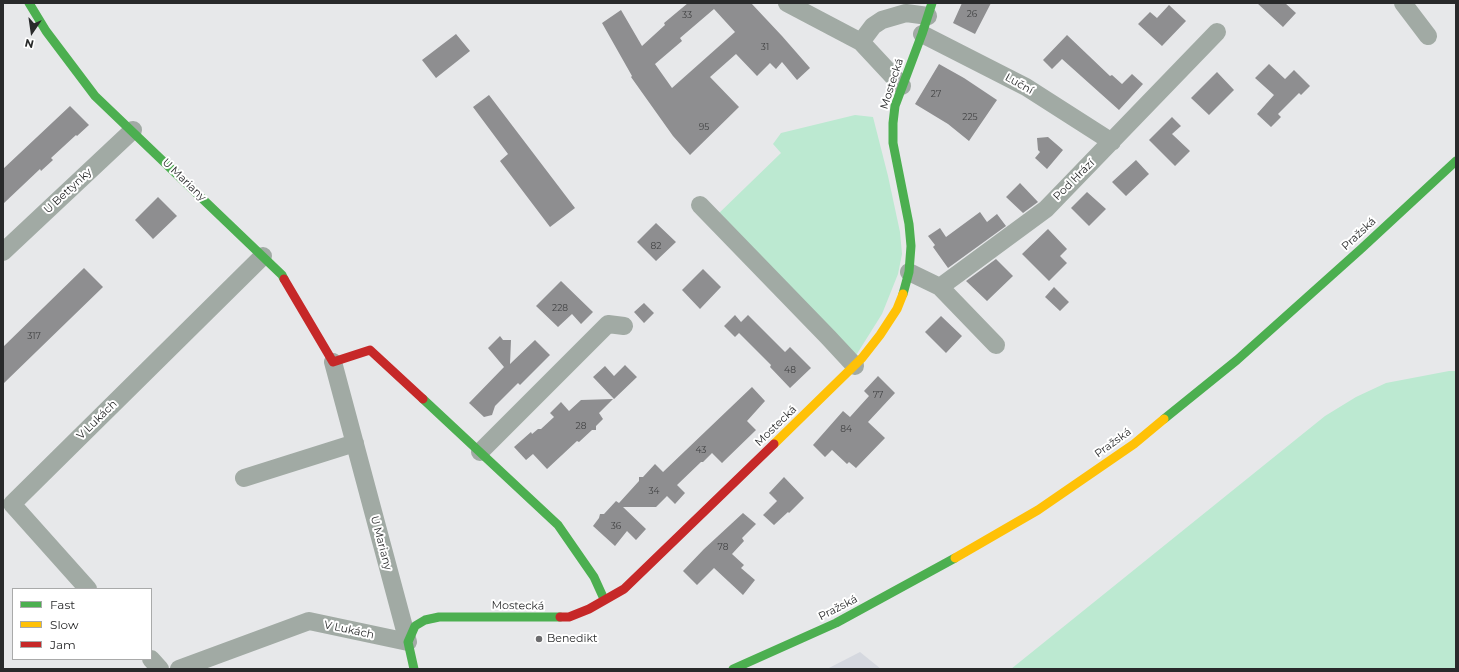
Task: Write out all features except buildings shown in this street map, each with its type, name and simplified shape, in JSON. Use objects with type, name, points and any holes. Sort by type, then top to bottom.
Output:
[{"type":"street","name":"U Mariany","points":[[29,3],[46,31],[95,96],[133,130],[282,275],[333,362],[408,642]]},
{"type":"street","points":[[787,3],[860,42],[902,86]]},
{"type":"street","points":[[1404,3],[1428,36]]},
{"type":"street","points":[[860,42],[874,26],[882,20],[906,13],[930,10]]},
{"type":"street","name":"Mostecká","points":[[408,642],[415,626],[424,620],[439,617],[569,618],[589,609],[604,599],[624,589],[855,366],[880,335],[897,309],[909,272],[911,246],[893,143],[895,106],[930,10]]},
{"type":"street","name":"Pod Hrází","points":[[940,287],[1046,209],[1217,32]]},
{"type":"street","name":"Luční","points":[[922,34],[1026,87],[1112,142]]},
{"type":"street","name":"U Bettynky","points":[[3,252],[133,130]]},
{"type":"street","name":"Pražská","points":[[733,669],[836,623],[938,568],[1038,510],[1134,444],[1237,360],[1361,249],[1456,161]]},
{"type":"street","points":[[700,205],[855,366]]},
{"type":"street","name":"V Lukách","points":[[87,588],[12,504],[264,256]]},
{"type":"street","points":[[909,272],[940,287],[996,345]]},
{"type":"street","points":[[480,452],[608,324],[624,326]]},
{"type":"street","points":[[333,362],[370,350],[558,525],[594,577],[604,599]]},
{"type":"street","points":[[244,478],[354,443]]},
{"type":"street","name":"V Lukách","points":[[180,669],[309,622],[408,642]]},
{"type":"street","points":[[408,642],[414,669]]},
{"type":"street","points":[[152,660],[160,669]]},
{"type":"shaded area","points":[[860,652],[881,669],[827,669]]},
{"type":"green space","points":[[855,115],[873,117],[900,232],[902,254],[898,274],[882,314],[855,357],[716,216],[781,153],[773,144],[781,133]]},
{"type":"green space","points":[[1456,371],[1456,669],[1011,669],[1325,416],[1356,397],[1386,383]]},
{"type":"traffic: fast","points":[[29,3],[46,31],[95,96],[282,275],[284,279]]},
{"type":"traffic: fast","points":[[903,294],[909,272],[911,246],[909,224],[893,143],[893,123],[895,106],[932,3]]},
{"type":"traffic: fast","points":[[1164,419],[1237,360],[1361,249],[1456,161]]},
{"type":"traffic: fast","points":[[423,399],[558,525],[594,577],[604,599]]},
{"type":"traffic: fast","points":[[733,669],[836,623],[955,558]]},
{"type":"traffic: fast","points":[[414,669],[408,642],[415,626],[425,620],[439,617],[560,617]]},
{"type":"traffic: slow","points":[[774,444],[862,358],[880,335],[897,309],[903,294]]},
{"type":"traffic: slow","points":[[955,558],[1038,510],[1134,444],[1164,419]]},
{"type":"traffic: jam","points":[[284,279],[333,362],[370,350],[423,399]]},
{"type":"traffic: jam","points":[[560,617],[569,617],[589,609],[624,589],[774,444]]},
{"type":"place","name":"Benedikt","points":[[539,639]]}]
